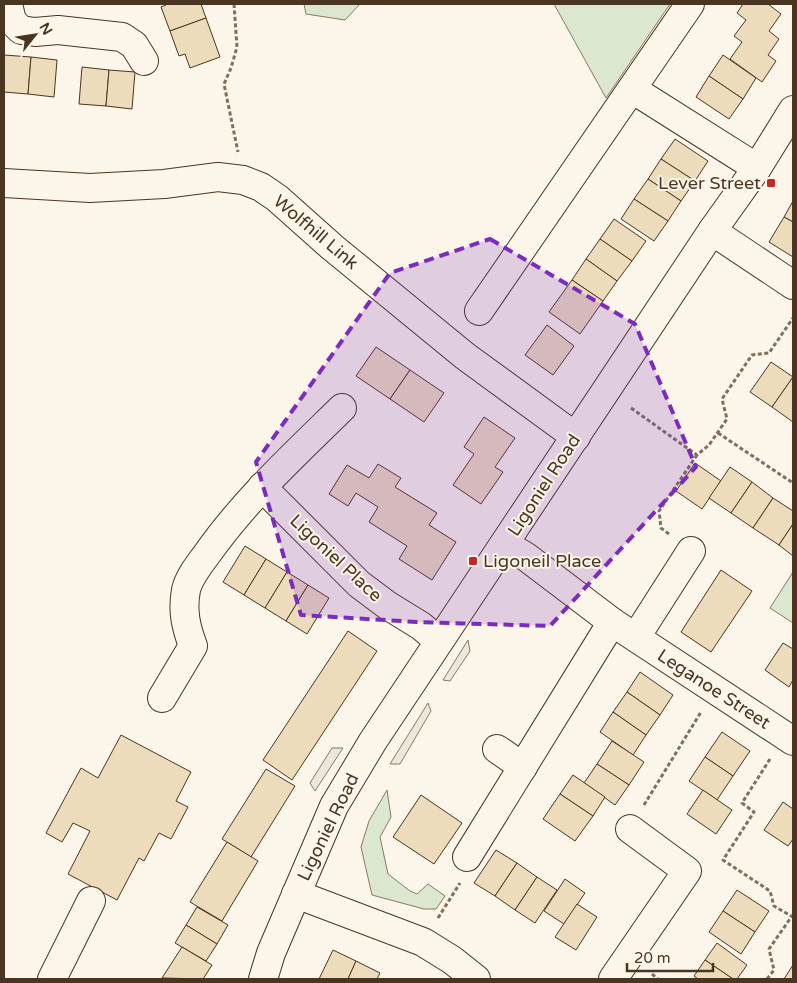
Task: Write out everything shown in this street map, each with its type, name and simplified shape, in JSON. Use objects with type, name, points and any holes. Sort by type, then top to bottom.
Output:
[{"type":"street","points":[[8,4],[12,21],[21,30],[35,32],[58,30],[122,37],[134,44],[144,61]]},
{"type":"street","points":[[479,311],[690,4]]},
{"type":"street","points":[[632,88],[757,168]]},
{"type":"street","name":"Ligoniel Road","points":[[263,979],[271,953],[334,806],[372,741],[712,231],[757,168],[793,110]]},
{"type":"street","name":"Wolfhill Link","points":[[4,183],[90,188],[164,184],[218,177],[243,180],[261,187],[277,198],[332,247],[465,356],[576,437]]},
{"type":"street","points":[[712,231],[793,285]]},
{"type":"street","points":[[162,698],[193,646],[183,610],[186,588],[194,572],[227,525],[262,487],[342,408]]},
{"type":"street","name":"Ligoniel Place","points":[[262,487],[359,584],[387,605],[421,626],[439,641]]},
{"type":"street","name":"Leganoe Street","points":[[505,544],[525,556],[612,622],[789,738]]},
{"type":"street","points":[[636,637],[691,551]]},
{"type":"street","points":[[467,857],[612,622]]},
{"type":"street","points":[[497,749],[522,767]]},
{"type":"street","points":[[613,979],[687,871],[630,829]]},
{"type":"street","points":[[296,894],[423,942],[452,960],[476,979]]},
{"type":"street","points":[[52,979],[91,900]]},
{"type":"path","points":[[234,4],[237,47],[224,84],[243,180]]},
{"type":"path","points":[[691,551],[661,528],[659,512],[697,455],[709,445],[727,418],[722,399],[752,355],[770,353],[793,318]]},
{"type":"path","points":[[631,408],[697,455]]},
{"type":"path","points":[[718,433],[793,483]]},
{"type":"path","points":[[630,829],[715,689]]},
{"type":"path","points":[[767,979],[774,970],[769,950],[793,917],[774,906],[770,891],[723,860],[754,812],[742,803],[789,738]]},
{"type":"path","points":[[423,942],[467,872],[467,857]]},
{"type":"highlighted area","points":[[490,239],[635,324],[696,467],[550,626],[417,622],[301,615],[256,462],[390,273]]},
{"type":"green space","points":[[304,4],[360,4],[345,20],[306,14]]},
{"type":"green space","points":[[554,4],[670,4],[606,98]]},
{"type":"green space","points":[[793,572],[793,623],[770,608]]},
{"type":"green space","points":[[387,790],[391,817],[380,837],[388,874],[410,891],[417,894],[428,884],[445,896],[436,909],[424,909],[372,895],[361,847],[369,821]]},
{"type":"shaded area","points":[[468,640],[470,651],[450,681],[443,680]]},
{"type":"shaded area","points":[[428,703],[431,711],[400,764],[390,764]]},
{"type":"shaded area","points":[[332,748],[343,748],[315,791],[310,783]]},
{"type":"building","points":[[166,4],[201,4],[206,18],[170,31],[161,7]]},
{"type":"building","points":[[743,4],[768,4],[781,14],[769,31],[779,39],[768,55],[776,61],[762,82],[730,59],[742,42],[734,36],[746,20],[737,13]]},
{"type":"building","points":[[206,18],[220,57],[190,68],[185,54],[179,56],[170,31]]},
{"type":"building","points":[[4,55],[31,57],[28,94],[4,92]]},
{"type":"building","points":[[723,55],[756,78],[743,99],[709,76]]},
{"type":"building","points":[[31,57],[57,60],[54,97],[28,94]]},
{"type":"building","points":[[82,67],[109,70],[106,106],[79,104]]},
{"type":"building","points":[[109,70],[135,72],[132,109],[106,106]]},
{"type":"building","points":[[709,76],[743,99],[729,119],[696,97]]},
{"type":"building","points":[[675,139],[708,161],[695,181],[661,159]]},
{"type":"building","points":[[661,159],[695,181],[681,201],[648,179]]},
{"type":"building","points":[[648,179],[681,201],[668,221],[634,199]]},
{"type":"building","points":[[634,199],[668,221],[654,241],[621,219]]},
{"type":"building","points":[[793,201],[793,222],[784,217]]},
{"type":"building","points":[[784,217],[793,222],[793,257],[769,242]]},
{"type":"building","points":[[614,219],[646,241],[632,261],[600,239]]},
{"type":"building","points":[[600,239],[632,261],[617,281],[586,259]]},
{"type":"building","points":[[586,259],[617,281],[603,301],[572,280]]},
{"type":"building","points":[[572,280],[603,301],[580,334],[549,312]]},
{"type":"building","points":[[547,325],[574,346],[553,375],[525,355]]},
{"type":"building","points":[[376,347],[410,370],[390,399],[356,376]]},
{"type":"building","points":[[771,362],[793,377],[772,407],[750,392]]},
{"type":"building","points":[[410,370],[444,393],[424,422],[390,399]]},
{"type":"building","points":[[793,377],[793,422],[772,407]]},
{"type":"building","points":[[484,417],[515,438],[495,467],[503,472],[481,504],[453,485],[474,454],[464,447]]},
{"type":"building","points":[[695,463],[721,481],[702,509],[676,491]]},
{"type":"building","points":[[378,464],[401,478],[395,487],[437,513],[429,525],[456,542],[432,580],[399,559],[407,546],[369,522],[378,507],[356,493],[348,506],[329,494],[347,465],[369,478]]},
{"type":"building","points":[[730,467],[752,482],[731,513],[709,498]]},
{"type":"building","points":[[752,482],[773,498],[753,528],[731,513]]},
{"type":"building","points":[[773,498],[793,511],[793,524],[779,545],[753,528]]},
{"type":"building","points":[[793,524],[793,556],[779,545]]},
{"type":"building","points":[[245,546],[266,559],[244,595],[223,582]]},
{"type":"building","points":[[266,559],[287,572],[265,608],[244,595]]},
{"type":"building","points":[[721,570],[752,591],[711,652],[681,632]]},
{"type":"building","points":[[287,572],[308,585],[286,621],[265,608]]},
{"type":"building","points":[[308,585],[329,598],[307,634],[286,621]]},
{"type":"building","points":[[348,631],[377,651],[292,780],[263,760]]},
{"type":"building","points":[[783,643],[793,649],[793,680],[789,687],[765,670]]},
{"type":"building","points":[[640,672],[673,695],[660,715],[627,692]]},
{"type":"building","points":[[627,692],[660,715],[646,735],[613,712]]},
{"type":"building","points":[[613,712],[646,735],[633,755],[600,732]]},
{"type":"building","points":[[722,732],[750,751],[733,776],[705,757]]},
{"type":"building","points":[[121,735],[191,772],[176,801],[188,807],[171,839],[159,833],[144,861],[139,858],[117,900],[68,874],[90,831],[73,823],[62,842],[46,833],[81,768],[98,778]]},
{"type":"building","points":[[612,741],[644,762],[629,785],[597,764]]},
{"type":"building","points":[[705,757],[733,776],[717,800],[689,781]]},
{"type":"building","points":[[597,764],[629,785],[615,805],[584,783]]},
{"type":"building","points":[[266,769],[295,786],[251,857],[222,839]]},
{"type":"building","points":[[573,775],[605,797],[593,816],[560,794]]},
{"type":"building","points":[[703,790],[732,810],[716,834],[687,814]]},
{"type":"building","points":[[560,794],[593,816],[575,841],[543,819]]},
{"type":"building","points":[[421,795],[462,823],[434,864],[393,837]]},
{"type":"building","points":[[783,802],[793,809],[793,839],[788,846],[764,830]]},
{"type":"building","points":[[227,842],[258,861],[222,921],[190,902]]},
{"type":"building","points":[[496,850],[517,863],[495,896],[474,883]]},
{"type":"building","points":[[517,863],[537,877],[515,910],[495,896]]},
{"type":"building","points":[[537,877],[557,890],[535,923],[515,910]]},
{"type":"building","points":[[565,879],[585,893],[564,924],[544,911]]},
{"type":"building","points":[[737,890],[769,911],[755,932],[723,911]]},
{"type":"building","points":[[577,904],[597,917],[576,950],[555,937]]},
{"type":"building","points":[[197,907],[228,925],[217,944],[186,925]]},
{"type":"building","points":[[723,911],[755,932],[741,954],[709,932]]},
{"type":"building","points":[[186,925],[217,944],[206,961],[175,943]]},
{"type":"building","points":[[717,943],[747,965],[737,979],[733,979],[705,960]]},
{"type":"building","points":[[182,947],[212,965],[203,979],[162,978]]},
{"type":"building","points":[[333,950],[356,961],[348,979],[319,979]]},
{"type":"building","points":[[705,960],[733,979],[698,979],[694,976]]},
{"type":"building","points":[[356,961],[380,973],[377,979],[348,979]]},
{"type":"building","points":[[793,965],[793,979],[784,979]]},
{"type":"place","name":"Lever Street","points":[[771,183]]},
{"type":"place","name":"Ligoneil Place","points":[[473,561]]}]
